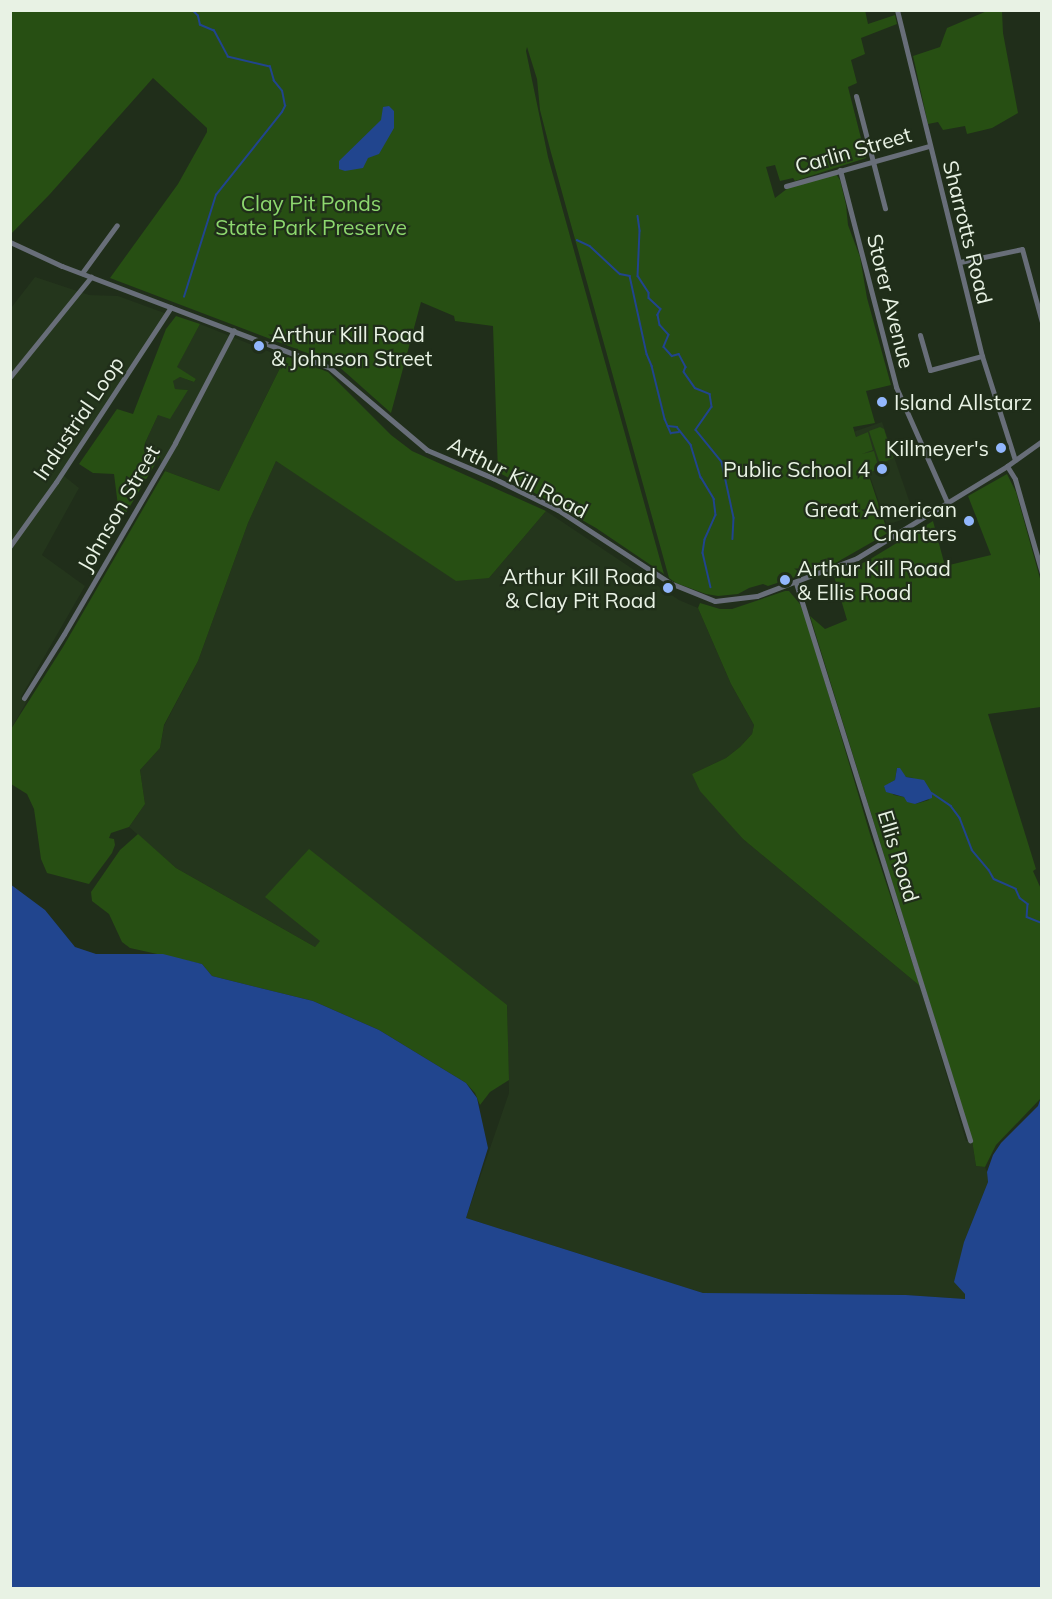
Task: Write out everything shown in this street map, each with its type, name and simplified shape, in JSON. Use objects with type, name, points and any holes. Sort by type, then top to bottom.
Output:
[{"type":"street","name":"Sharrotts Road","points":[[897,10],[982,356],[1015,460]]},
{"type":"street","points":[[856,96],[885,208]]},
{"type":"street","name":"Carlin Street","points":[[786,186],[929,146]]},
{"type":"street","name":"Storer Avenue","points":[[840,170],[896,387],[947,502]]},
{"type":"street","points":[[82,273],[117,225]]},
{"type":"street","name":"Arthur Kill Road","points":[[10,242],[92,277],[330,368],[427,450],[493,478],[558,510],[688,593],[715,601],[757,596],[857,558],[1007,466],[1041,441]]},
{"type":"street","points":[[960,262],[1022,249],[1041,322]]},
{"type":"street","points":[[10,377],[92,277]]},
{"type":"street","name":"Industrial Loop","points":[[10,546],[56,482],[171,307]]},
{"type":"street","name":"Johnson Street","points":[[24,698],[164,463],[234,330]]},
{"type":"street","points":[[920,335],[930,370],[982,356]]},
{"type":"street","points":[[1007,466],[1015,479],[1041,573]]},
{"type":"street","name":"Ellis Road","points":[[796,583],[970,1140]]},
{"type":"shaded area","points":[[35,277],[89,295],[118,296],[170,315],[64,476],[79,488],[42,555],[85,586],[21,697],[27,701],[11,729],[11,308]]},
{"type":"shaded area","points":[[200,324],[285,358],[219,491],[165,471],[157,450],[144,453],[145,443],[158,415],[187,390],[175,389],[172,381],[180,377],[194,382],[196,379],[176,368]]},
{"type":"shaded area","name":"Public School 4","points":[[882,422],[914,516],[887,525],[855,431]]},
{"type":"shaded area","points":[[276,461],[404,544],[489,578],[546,511],[679,600],[698,608],[731,684],[754,725],[752,734],[740,747],[726,758],[692,774],[743,839],[920,986],[966,1141],[972,1140],[976,1166],[985,1167],[987,1172],[988,1182],[964,1242],[965,1299],[906,1295],[703,1293],[466,1218],[509,1093],[507,1005],[321,941],[315,947],[176,868],[129,827],[145,804],[140,770],[160,748],[164,726],[198,661],[248,523]]},
{"type":"green space","name":"Clay Pit Ponds State Park Preserve","points":[[865,10],[868,24],[895,15],[897,24],[861,38],[865,54],[851,60],[857,83],[848,87],[866,158],[795,181],[793,178],[780,181],[775,165],[766,167],[775,198],[788,188],[836,174],[840,180],[848,225],[860,257],[867,298],[891,385],[866,391],[875,423],[853,427],[856,437],[868,432],[873,450],[862,454],[874,451],[879,469],[868,473],[888,533],[832,565],[768,586],[763,584],[749,588],[738,594],[718,596],[706,594],[676,583],[669,578],[550,149],[540,110],[537,79],[527,47],[548,157],[664,574],[596,528],[498,472],[493,326],[455,321],[454,316],[421,302],[391,413],[336,364],[110,278],[178,184],[207,132],[207,128],[153,78],[50,194],[11,234],[11,11]]},
{"type":"green space","points":[[987,11],[1002,11],[1003,33],[1018,113],[992,128],[967,134],[965,126],[943,130],[938,122],[928,124],[913,56],[940,47],[947,28]]},
{"type":"green space","points":[[176,316],[200,324],[177,367],[196,379],[194,382],[180,377],[173,381],[175,389],[188,390],[170,419],[158,415],[145,443],[144,452],[157,450],[160,456],[126,513],[118,506],[114,474],[93,473],[79,464],[117,409],[133,414],[166,329]]},
{"type":"green space","points":[[288,357],[328,372],[391,435],[412,451],[546,511],[489,578],[456,581],[276,461],[248,523],[198,661],[164,725],[160,748],[140,770],[145,804],[129,827],[111,833],[109,838],[114,839],[115,845],[112,853],[89,884],[47,873],[41,859],[34,809],[27,794],[11,784],[11,729],[63,647],[165,471],[219,491],[285,358]]},
{"type":"green space","points":[[880,427],[884,429],[893,458],[880,464],[869,431]]},
{"type":"green space","points":[[1007,474],[1016,492],[1041,582],[1041,707],[988,714],[1036,869],[1033,871],[1041,889],[1042,1097],[996,1145],[985,1167],[976,1166],[972,1140],[810,616],[825,629],[847,620],[834,576],[867,561],[933,521],[945,566],[991,555],[968,496]],"holes":[[[897,768],[906,777],[913,778],[929,800],[915,804],[904,797],[894,795],[884,787],[895,780]]]},
{"type":"green space","points":[[789,591],[800,604],[806,618],[870,834],[920,986],[743,839],[700,791],[692,774],[726,758],[740,747],[752,734],[754,725],[731,684],[698,608],[700,603],[720,609],[732,609]]},
{"type":"green space","points":[[138,834],[176,868],[315,947],[320,941],[265,897],[309,849],[507,1005],[509,1080],[490,1092],[480,1105],[475,1093],[466,1083],[379,1030],[313,1001],[212,976],[202,964],[130,948],[122,942],[109,914],[92,901],[91,892],[120,850]]},
{"type":"water","points":[[389,106],[394,111],[394,128],[379,154],[368,158],[363,168],[345,171],[339,169],[339,161],[381,120],[383,107]]},
{"type":"water","points":[[897,768],[900,768],[906,777],[924,780],[932,793],[932,798],[915,804],[907,802],[904,797],[886,792],[884,786],[895,780]]},
{"type":"water","points":[[10,884],[45,910],[75,947],[96,954],[163,954],[202,964],[212,976],[313,1001],[379,1030],[466,1083],[477,1098],[488,1148],[466,1218],[703,1293],[906,1295],[965,1299],[965,1294],[954,1282],[964,1242],[988,1182],[987,1172],[993,1155],[1001,1143],[1038,1106],[1041,1097],[1041,1588],[11,1588]]},
{"type":"waterway","points":[[184,297],[216,195],[285,106],[282,91],[274,81],[270,67],[228,57],[214,31],[200,25],[198,16],[192,10]]},
{"type":"waterway","points":[[638,216],[640,231],[638,276],[649,293],[649,298],[661,309],[658,315],[660,325],[669,335],[664,347],[672,356],[679,354],[686,367],[684,372],[695,388],[710,394],[712,407],[696,430],[722,462],[734,518],[733,539]]},
{"type":"waterway","points":[[577,240],[590,246],[620,274],[630,276],[647,354],[665,419],[668,426],[677,427],[691,445],[701,477],[714,499],[716,515],[705,540],[703,553],[711,587]]},
{"type":"waterway","points":[[668,426],[671,433],[679,432]]},
{"type":"waterway","points":[[932,793],[951,806],[960,818],[972,850],[994,879],[1016,889],[1020,898],[1028,904],[1027,917],[1042,923]]},
{"type":"place","name":"Arthur Kill Road & Johnson Street","points":[[259,346]]},
{"type":"place","name":"Island Allstarz","points":[[882,402]]},
{"type":"place","name":"Killmeyer's","points":[[1001,448]]},
{"type":"place","name":"Public School 4","points":[[882,469]]},
{"type":"place","name":"Great American Charters","points":[[969,521]]},
{"type":"place","name":"Arthur Kill Road & Ellis Road","points":[[785,580]]},
{"type":"place","name":"Arthur Kill Road & Clay Pit Road","points":[[668,588]]}]
